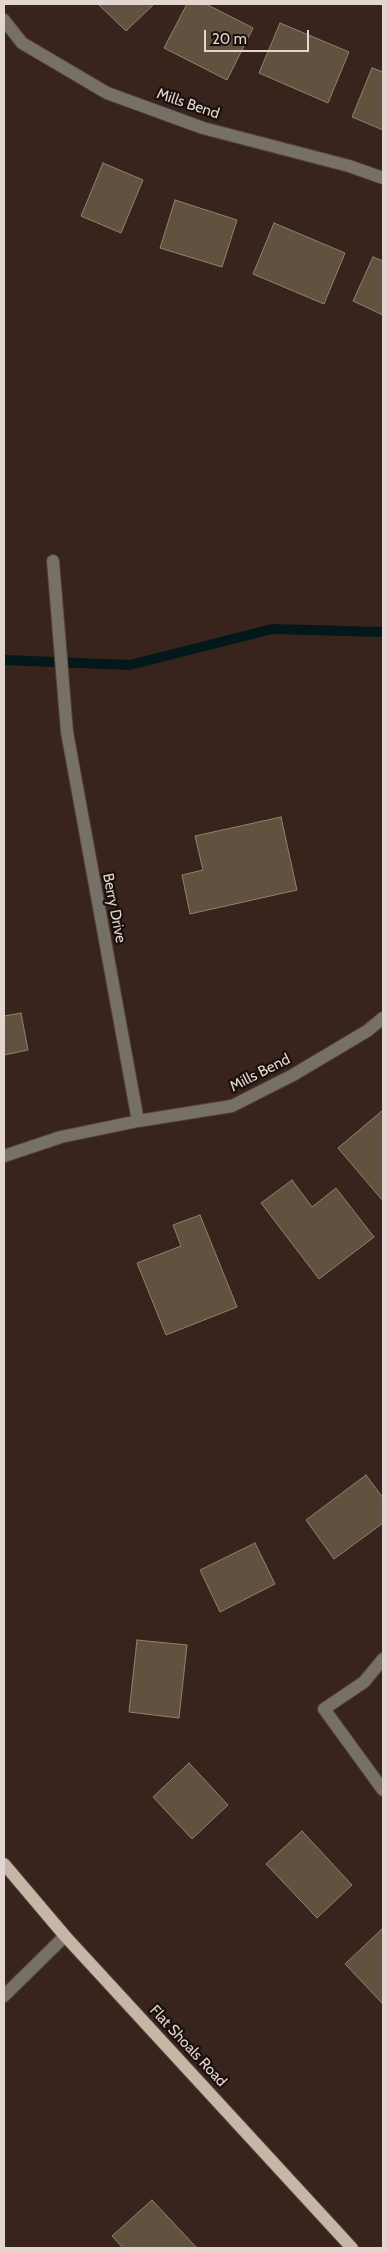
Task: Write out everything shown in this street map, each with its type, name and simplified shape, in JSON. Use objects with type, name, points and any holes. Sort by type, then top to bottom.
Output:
[{"type":"main road","name":"Flat Shoals Road","points":[[4,1864],[64,1936],[352,2248]]},
{"type":"street","name":"Mills Bend","points":[[4,20],[22,43],[107,92],[203,128],[349,166],[383,178]]},
{"type":"street","name":"Berry Drive","points":[[53,560],[67,732],[138,1122]]},
{"type":"street","name":"Mills Bend","points":[[138,1122],[232,1106],[293,1075],[367,1030],[383,1018]]},
{"type":"street","points":[[4,1156],[61,1137],[138,1122]]},
{"type":"street","points":[[383,1659],[364,1682],[324,1709],[383,1790]]},
{"type":"street","points":[[4,1996],[64,1936]]},
{"type":"building","points":[[98,4],[154,4],[126,31]]},
{"type":"building","points":[[187,4],[206,4],[253,28],[227,80],[164,48]]},
{"type":"building","points":[[280,23],[349,52],[328,103],[259,73]]},
{"type":"building","points":[[372,68],[383,72],[383,130],[352,117]]},
{"type":"building","points":[[103,163],[143,180],[121,233],[81,216]]},
{"type":"building","points":[[175,200],[237,220],[222,267],[160,248]]},
{"type":"building","points":[[274,223],[345,253],[324,304],[253,274]]},
{"type":"building","points":[[373,257],[383,261],[383,315],[353,301]]},
{"type":"building","points":[[281,817],[297,890],[190,914],[182,875],[203,870],[195,836]]},
{"type":"building","points":[[21,1013],[28,1050],[4,1055],[4,1016]]},
{"type":"building","points":[[383,1110],[383,1201],[338,1148]]},
{"type":"building","points":[[292,1180],[312,1207],[336,1188],[374,1237],[319,1279],[261,1203]]},
{"type":"building","points":[[200,1215],[237,1307],[166,1335],[137,1263],[181,1246],[173,1225]]},
{"type":"building","points":[[366,1475],[383,1498],[383,1523],[334,1559],[306,1520]]},
{"type":"building","points":[[255,1543],[275,1584],[220,1612],[200,1570]]},
{"type":"building","points":[[137,1640],[187,1645],[179,1718],[129,1712]]},
{"type":"building","points":[[189,1763],[228,1805],[192,1839],[153,1797]]},
{"type":"building","points":[[302,1831],[352,1885],[317,1918],[266,1864]]},
{"type":"building","points":[[383,1930],[383,2004],[345,1964]]},
{"type":"building","points":[[152,2200],[195,2248],[123,2248],[112,2236]]},
{"type":"waterway","points":[[4,660],[130,665],[272,629],[383,632]]}]
